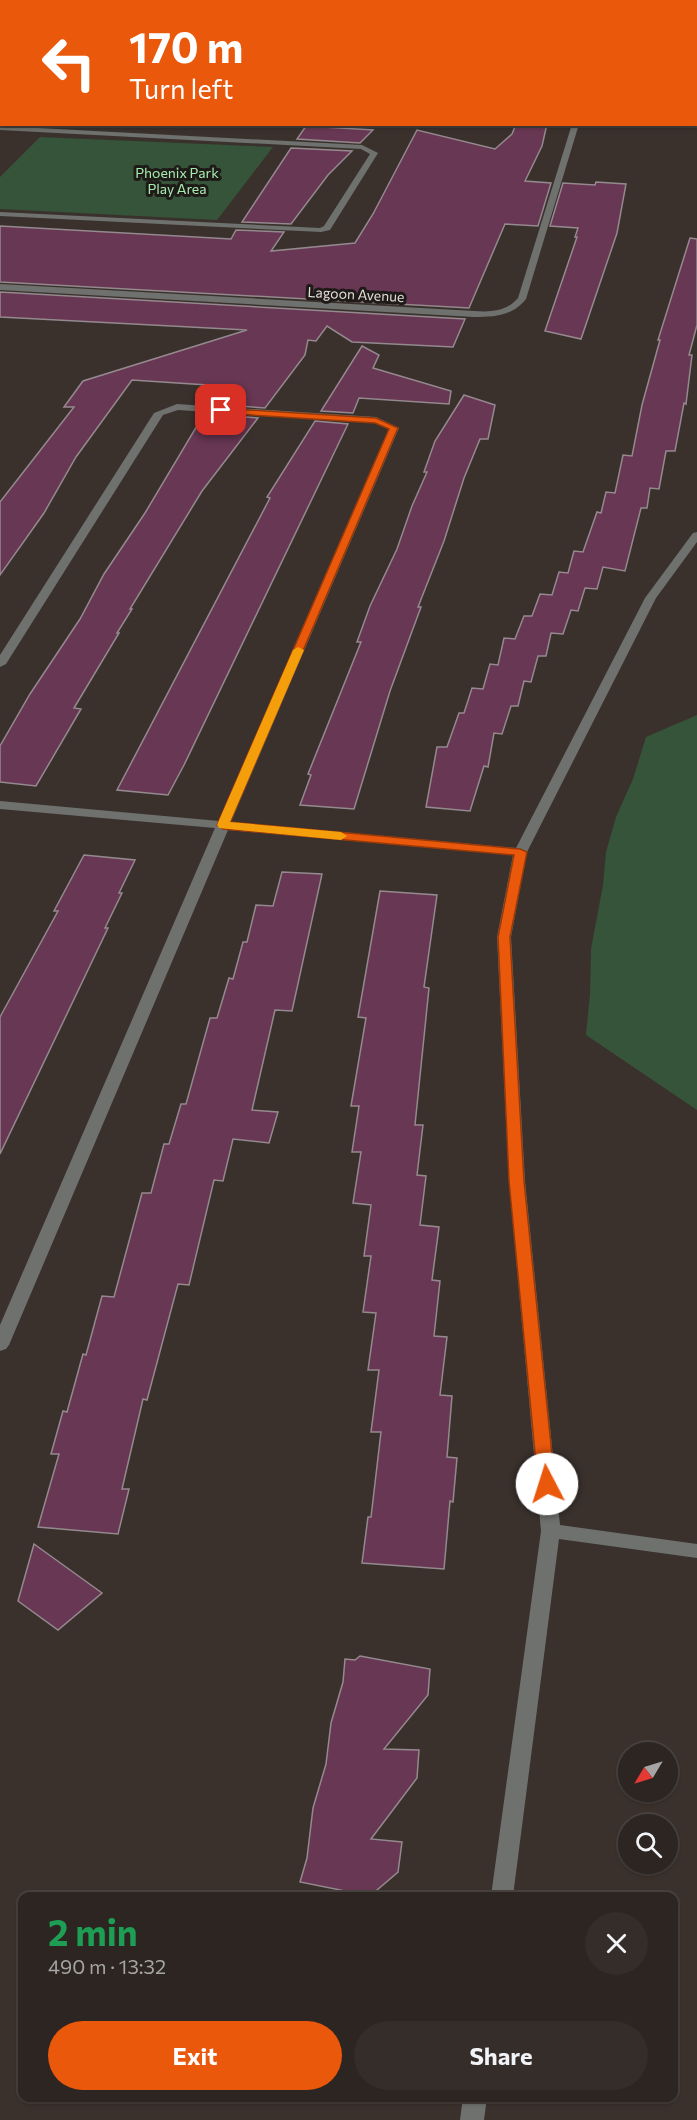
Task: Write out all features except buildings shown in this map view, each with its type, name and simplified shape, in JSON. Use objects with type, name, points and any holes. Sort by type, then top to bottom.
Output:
[{"type":"street","name":"Lagoon Avenue","points":[[0,287],[462,314],[502,313],[516,307],[522,299],[575,126]]},
{"type":"street","points":[[0,128],[159,134],[362,147],[374,153],[327,228],[321,230],[0,214]]},
{"type":"street","points":[[0,664],[159,413],[177,407],[376,420],[394,428],[0,1345]]},
{"type":"street","points":[[503,1892],[551,1531],[517,1181],[504,937],[520,852],[651,598],[697,535]]},
{"type":"street","points":[[0,805],[520,852]]},
{"type":"street","points":[[551,1531],[697,1551]]},
{"type":"street","points":[[472,2120],[474,2102]]},
{"type":"green space","name":"Phoenix Park Play Area","points":[[40,137],[273,147],[217,220],[0,209],[0,177]]},
{"type":"green space","points":[[697,715],[697,1110],[586,1035],[591,949],[603,885],[606,852],[616,817],[633,779],[646,737]]},
{"type":"slow traffic","points":[[298,650],[223,825],[341,836]]},
{"type":"route","points":[[221,410],[376,420],[394,428],[223,825],[520,852],[504,937],[517,1181],[547,1484]]}]
